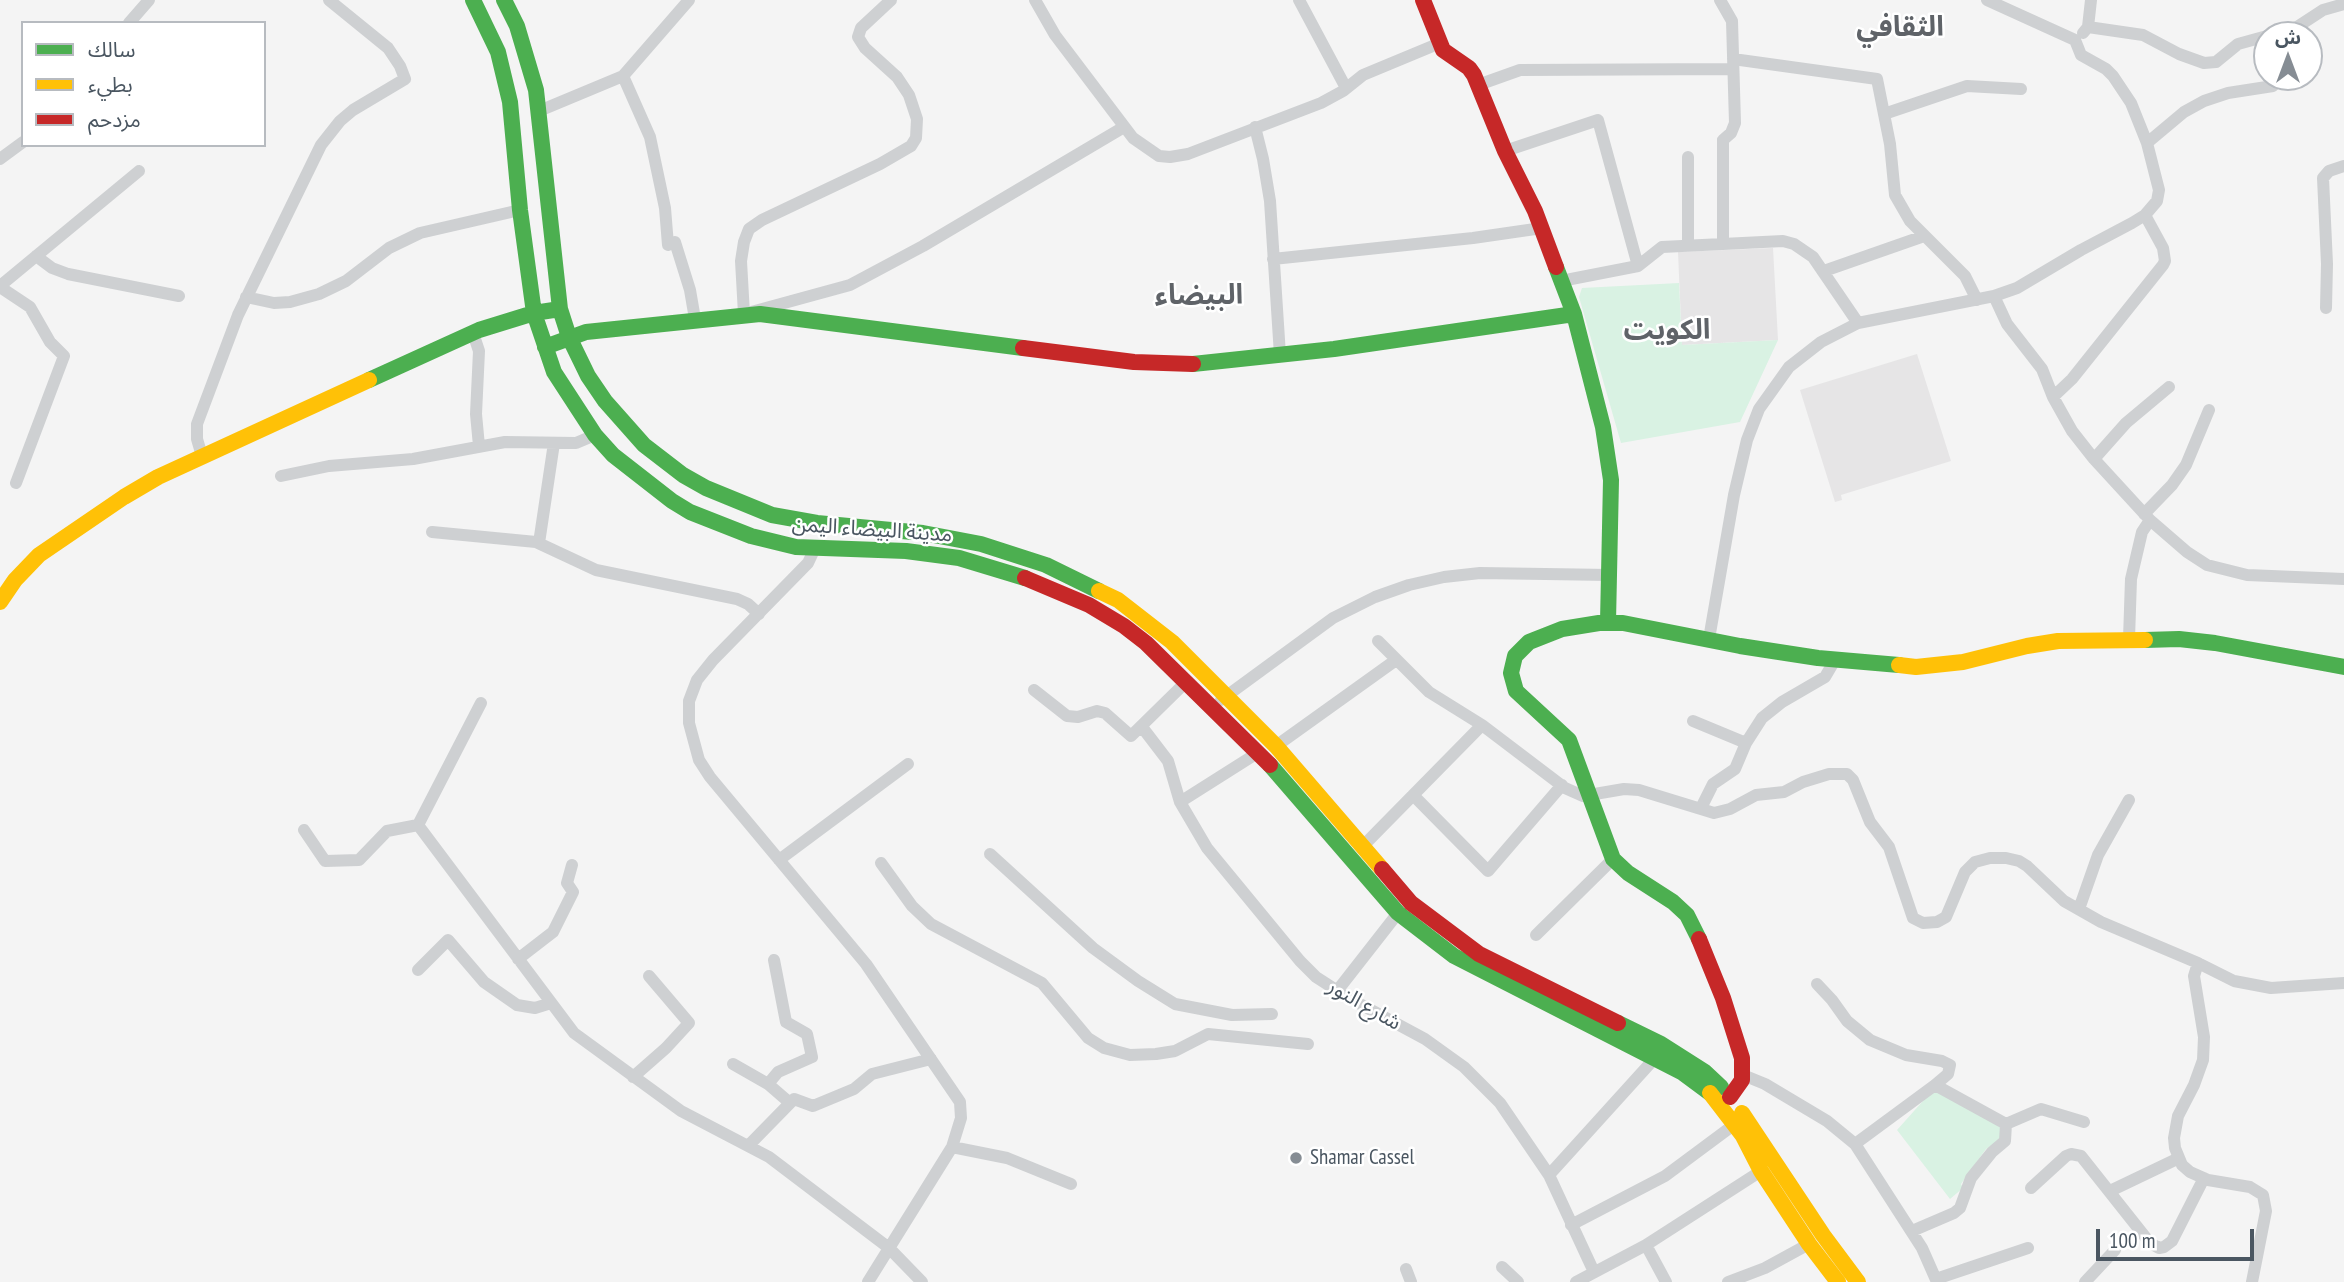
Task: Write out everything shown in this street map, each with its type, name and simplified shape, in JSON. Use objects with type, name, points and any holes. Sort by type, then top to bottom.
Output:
[{"type":"main road","name":"مدينة البيضاء اليمن","points":[[473,0],[498,52],[507,85],[534,313],[545,347],[565,391],[595,435],[629,469],[690,512],[751,537],[783,545],[887,549],[942,555],[1023,576],[1067,595],[1124,626],[1146,643],[1185,683],[1219,702]]},
{"type":"main road","name":"مدينة البيضاء اليمن","points":[[504,0],[517,26],[530,66],[539,111],[553,263],[560,309],[569,337],[588,376],[605,401],[637,438],[663,461],[695,482],[772,515],[817,523],[958,539],[1003,550],[1046,565],[1108,594],[1135,611],[1172,642],[1219,702]]},
{"type":"main road","points":[[1423,0],[1443,50],[1469,68],[1478,85],[1505,151],[1542,229],[1574,314],[1603,427],[1611,480],[1608,622]]},
{"type":"main road","points":[[0,601],[20,574],[54,544],[142,486],[472,333],[534,313],[560,309]]},
{"type":"main road","points":[[545,347],[586,332],[744,314],[1153,363],[1196,364],[1334,349],[1574,314]]},
{"type":"main road","points":[[815,548],[817,523]]},
{"type":"main road","points":[[1730,1097],[1743,1075],[1742,1058],[1730,1017],[1693,925],[1673,902],[1628,873],[1613,859],[1569,740],[1516,691],[1511,673],[1515,656],[1529,642],[1562,629],[1608,622],[1639,624],[1709,639],[1835,660],[1931,666],[1963,662],[2040,643],[2075,639],[2179,639],[2344,667]]},
{"type":"main road","points":[[1219,702],[1276,746],[1411,903],[1479,954],[1661,1044],[1705,1072],[1749,1121],[1823,1236],[1858,1282]]},
{"type":"main road","points":[[1219,702],[1398,913],[1454,956],[1655,1058],[1683,1073],[1709,1092],[1735,1124],[1761,1171],[1809,1244],[1838,1282]]},
{"type":"street","points":[[131,21],[149,0]]},
{"type":"street","points":[[202,456],[197,439],[197,424],[246,297],[321,145],[353,110],[405,79],[388,48],[328,0]]},
{"type":"street","points":[[539,111],[623,76],[689,0]]},
{"type":"street","points":[[891,0],[861,28],[858,37],[865,48],[897,77],[909,95],[917,119],[916,138],[911,145],[880,164],[762,220],[749,229],[741,261],[744,314],[850,285],[923,246],[1124,127]]},
{"type":"street","points":[[1035,0],[1055,35],[1124,127],[1141,145],[1159,156],[1188,154],[1321,103],[1372,70],[1440,43]]},
{"type":"street","points":[[1299,0],[1346,88]]},
{"type":"street","points":[[1720,0],[1732,20],[1735,123],[1723,146],[1723,243]]},
{"type":"street","points":[[1709,639],[1734,495],[1747,440],[1759,409],[1789,367],[1821,342],[1858,323],[1978,300],[2027,283],[2145,215],[2157,201],[2159,190],[2147,143],[2131,103],[2113,76],[2081,55],[2075,40],[1987,0]]},
{"type":"street","points":[[2075,40],[2088,27],[2091,0]]},
{"type":"street","points":[[2306,21],[2323,10],[2344,4]]},
{"type":"street","points":[[2088,27],[2143,35],[2179,54],[2204,63],[2216,62],[2238,44],[2253,40]]},
{"type":"street","points":[[1478,85],[1520,70],[1733,64],[1877,79],[1890,144],[1895,195],[1902,211],[1965,276],[1978,300]]},
{"type":"street","points":[[623,76],[653,147],[665,208],[668,245],[675,242],[690,290],[695,319]]},
{"type":"street","points":[[1884,114],[1967,86],[2021,89]]},
{"type":"street","points":[[2147,143],[2184,112],[2204,101],[2228,93],[2253,89]]},
{"type":"street","points":[[1505,151],[1598,120],[1638,266]]},
{"type":"street","points":[[1255,127],[1270,201],[1280,355]]},
{"type":"street","points":[[0,159],[21,143]]},
{"type":"street","points":[[1688,157],[1688,245]]},
{"type":"street","points":[[2326,308],[2323,178],[2329,171],[2344,166]]},
{"type":"street","points":[[16,483],[64,356],[50,342],[30,307],[0,286],[139,170]]},
{"type":"street","points":[[246,297],[274,303],[290,302],[319,294],[346,281],[389,248],[420,233],[520,210]]},
{"type":"street","points":[[2053,397],[2072,379],[2163,265],[2163,248],[2145,215]]},
{"type":"street","points":[[1273,259],[1542,229]]},
{"type":"street","points":[[1824,271],[1924,236]]},
{"type":"street","points":[[1561,281],[1638,266],[1662,247],[1768,241],[1794,244],[1813,257],[1858,323]]},
{"type":"street","points":[[36,256],[52,268],[68,274],[179,296]]},
{"type":"street","points":[[1994,296],[2007,324],[2042,369],[2053,397],[2072,430],[2147,517],[2187,552],[2207,565],[2226,571],[2270,578],[2344,579]]},
{"type":"street","points":[[472,333],[479,351],[476,414],[479,446]]},
{"type":"street","points":[[2094,458],[2126,423],[2169,387]]},
{"type":"street","points":[[2129,639],[2131,579],[2147,517],[2186,465],[2209,410]]},
{"type":"street","points":[[281,476],[329,466],[413,459],[505,442],[582,442],[595,435]]},
{"type":"street","points":[[539,543],[554,443]]},
{"type":"street","points":[[432,532],[539,543],[596,570],[737,599],[759,614]]},
{"type":"street","points":[[815,548],[808,563],[713,660],[698,680],[689,701],[689,723],[695,749],[705,769],[878,980],[960,1102],[961,1118],[952,1147],[868,1282]]},
{"type":"street","points":[[1219,702],[1333,618],[1376,597],[1409,585],[1480,573],[1610,575]]},
{"type":"street","points":[[1378,641],[1435,696],[1482,725],[1573,793],[1591,796],[1632,789],[1701,808],[1707,813],[1721,812],[1756,795],[1784,792],[1803,782],[1829,774],[1847,774],[1853,780],[1870,822],[1889,847],[1908,906],[1913,918],[1918,921],[1929,923],[1946,917],[1969,866],[1990,858],[2006,858],[2019,861],[2058,896],[2110,927],[2198,963],[2234,981],[2261,987],[2344,983]]},
{"type":"street","points":[[1276,746],[1396,660]]},
{"type":"street","points":[[1701,808],[1713,784],[1735,769],[1746,743],[1767,713],[1825,677],[1835,660]]},
{"type":"street","points":[[1034,690],[1067,716],[1078,717],[1101,711],[1131,736],[1185,683]]},
{"type":"street","points":[[418,825],[481,703]]},
{"type":"street","points":[[1693,721],[1746,743]]},
{"type":"street","points":[[1363,846],[1482,725]]},
{"type":"street","name":"شارع النور","points":[[1142,727],[1168,761],[1180,802],[1207,848],[1316,977],[1425,1039],[1464,1067],[1500,1103],[1549,1175],[1594,1272]]},
{"type":"street","points":[[1180,802],[1259,752]]},
{"type":"street","points":[[779,860],[908,764]]},
{"type":"street","points":[[1413,795],[1488,871],[1562,785]]},
{"type":"street","points":[[2079,909],[2098,855],[2129,800]]},
{"type":"street","points":[[304,830],[325,861],[359,860],[387,831],[418,825]]},
{"type":"street","points":[[418,825],[574,1033],[681,1111],[769,1157],[888,1248],[922,1282]]},
{"type":"street","points":[[990,854],[1093,948],[1175,1004],[1232,1015],[1272,1014]]},
{"type":"street","points":[[1536,935],[1613,859]]},
{"type":"street","points":[[881,863],[912,906],[931,924],[1042,983],[1088,1038],[1104,1048],[1130,1055],[1156,1054],[1175,1051],[1208,1034],[1308,1044]]},
{"type":"street","points":[[518,959],[553,932],[573,892],[567,883],[572,865]]},
{"type":"street","points":[[1338,991],[1398,913]]},
{"type":"street","points":[[418,971],[448,940],[484,982],[517,1005],[535,1008],[551,1003]]},
{"type":"street","points":[[768,1084],[778,1072],[812,1057],[807,1034],[786,1022],[774,960]]},
{"type":"street","points":[[2198,963],[2194,976],[2204,1037],[2203,1060],[2175,1126],[2175,1148],[2190,1172],[2204,1178],[2250,1187],[2263,1195],[2266,1211],[2252,1282]]},
{"type":"street","points":[[634,1077],[689,1023],[649,975]]},
{"type":"street","points":[[1817,984],[1847,1021],[1870,1040],[1906,1055],[1950,1065],[1948,1074],[1935,1085],[1855,1144]]},
{"type":"street","points":[[1549,1175],[1655,1058]]},
{"type":"street","points":[[749,1145],[794,1099],[813,1106],[854,1089],[872,1074],[931,1059]]},
{"type":"street","points":[[733,1064],[768,1084],[790,1103]]},
{"type":"street","points":[[1743,1075],[1765,1084],[1827,1121],[1855,1144],[1912,1231],[1937,1280],[2028,1248]]},
{"type":"street","points":[[1935,1085],[2006,1125]]},
{"type":"street","points":[[2006,1125],[2040,1109],[2084,1122]]},
{"type":"street","points":[[1571,1225],[1665,1176],[1735,1124]]},
{"type":"street","points":[[1912,1231],[1960,1208],[1971,1178],[1992,1152],[2005,1141],[2006,1125]]},
{"type":"street","points":[[952,1147],[1007,1158],[1071,1184]]},
{"type":"street","points":[[2031,1188],[2066,1156],[2076,1154],[2110,1191],[2150,1243],[2154,1247],[2164,1247],[2172,1241],[2204,1178]]},
{"type":"street","points":[[2110,1191],[2179,1158]]},
{"type":"street","points":[[1576,1282],[1646,1245],[1761,1171]]},
{"type":"street","points":[[1728,1282],[1765,1268],[1809,1244]]},
{"type":"street","points":[[1646,1245],[1666,1282]]},
{"type":"street","points":[[2085,1282],[2115,1250]]},
{"type":"street","points":[[1502,1266],[1518,1282]]},
{"type":"street","points":[[1406,1269],[1411,1282]]},
{"type":"shaded area","points":[[1773,248],[1778,340],[1682,345],[1678,252]]},
{"type":"shaded area","points":[[1917,354],[1951,461],[1841,495],[1842,500],[1835,502],[1800,390]]},
{"type":"green space","points":[[1679,283],[1682,345],[1778,340],[1740,422],[1621,443],[1579,297],[1582,288]]},
{"type":"green space","points":[[1931,1092],[1939,1092],[2000,1127],[2002,1139],[1986,1149],[1961,1184],[1963,1188],[1950,1199],[1897,1130]]},
{"type":"traffic: fast","points":[[473,0],[498,52],[510,102],[520,210],[534,313],[554,372],[595,435],[613,455],[690,512],[751,536],[796,547],[906,551],[959,558],[1025,578]]},
{"type":"traffic: fast","points":[[504,0],[517,26],[536,90],[560,309],[569,337],[588,376],[605,401],[644,445],[683,475],[706,488],[772,515],[817,523],[923,533],[981,544],[1046,565],[1099,591]]},
{"type":"traffic: fast","points":[[1556,267],[1574,314],[1603,427],[1611,480],[1608,622]]},
{"type":"traffic: fast","points":[[369,380],[479,330],[534,313],[560,309]]},
{"type":"traffic: fast","points":[[545,347],[586,332],[760,314],[1023,348]]},
{"type":"traffic: fast","points":[[1193,364],[1334,349],[1574,314]]},
{"type":"traffic: fast","points":[[1699,939],[1687,915],[1673,902],[1628,873],[1613,859],[1569,740],[1516,691],[1511,673],[1515,656],[1529,642],[1562,629],[1599,623],[1623,623],[1818,658],[1899,665]]},
{"type":"traffic: fast","points":[[2145,640],[2179,639],[2215,643],[2344,667]]},
{"type":"traffic: fast","points":[[1270,765],[1398,913],[1454,956],[1683,1073],[1710,1093]]},
{"type":"traffic: fast","points":[[1618,1023],[1661,1044],[1705,1072],[1721,1087]]},
{"type":"traffic: slow","points":[[0,602],[15,580],[39,555],[124,497],[158,477],[369,380]]},
{"type":"traffic: slow","points":[[1099,591],[1118,600],[1172,642],[1276,746],[1382,869]]},
{"type":"traffic: slow","points":[[1899,665],[1916,667],[1963,662],[2058,641],[2145,640]]},
{"type":"traffic: slow","points":[[1710,1093],[1743,1136],[1761,1171],[1809,1244],[1838,1282]]},
{"type":"traffic: slow","points":[[1742,1113],[1823,1235],[1858,1282]]},
{"type":"traffic: jam","points":[[1423,0],[1443,50],[1469,68],[1474,75],[1505,151],[1535,211],[1556,267]]},
{"type":"traffic: jam","points":[[1023,348],[1134,362],[1193,364]]},
{"type":"traffic: jam","points":[[1025,578],[1089,605],[1124,626],[1146,643],[1270,765]]},
{"type":"traffic: jam","points":[[1382,869],[1411,903],[1479,954],[1618,1023]]},
{"type":"traffic: jam","points":[[1699,939],[1723,998],[1742,1058],[1742,1080],[1730,1097]]},
{"type":"place","name":"Shamar Cassel","points":[[1296,1158]]},
{"type":"district","name":"الثقافي","points":[[1900,28]]},
{"type":"district","name":"البيضاء","points":[[1199,296]]},
{"type":"district","name":"الكويت","points":[[1667,331]]}]
